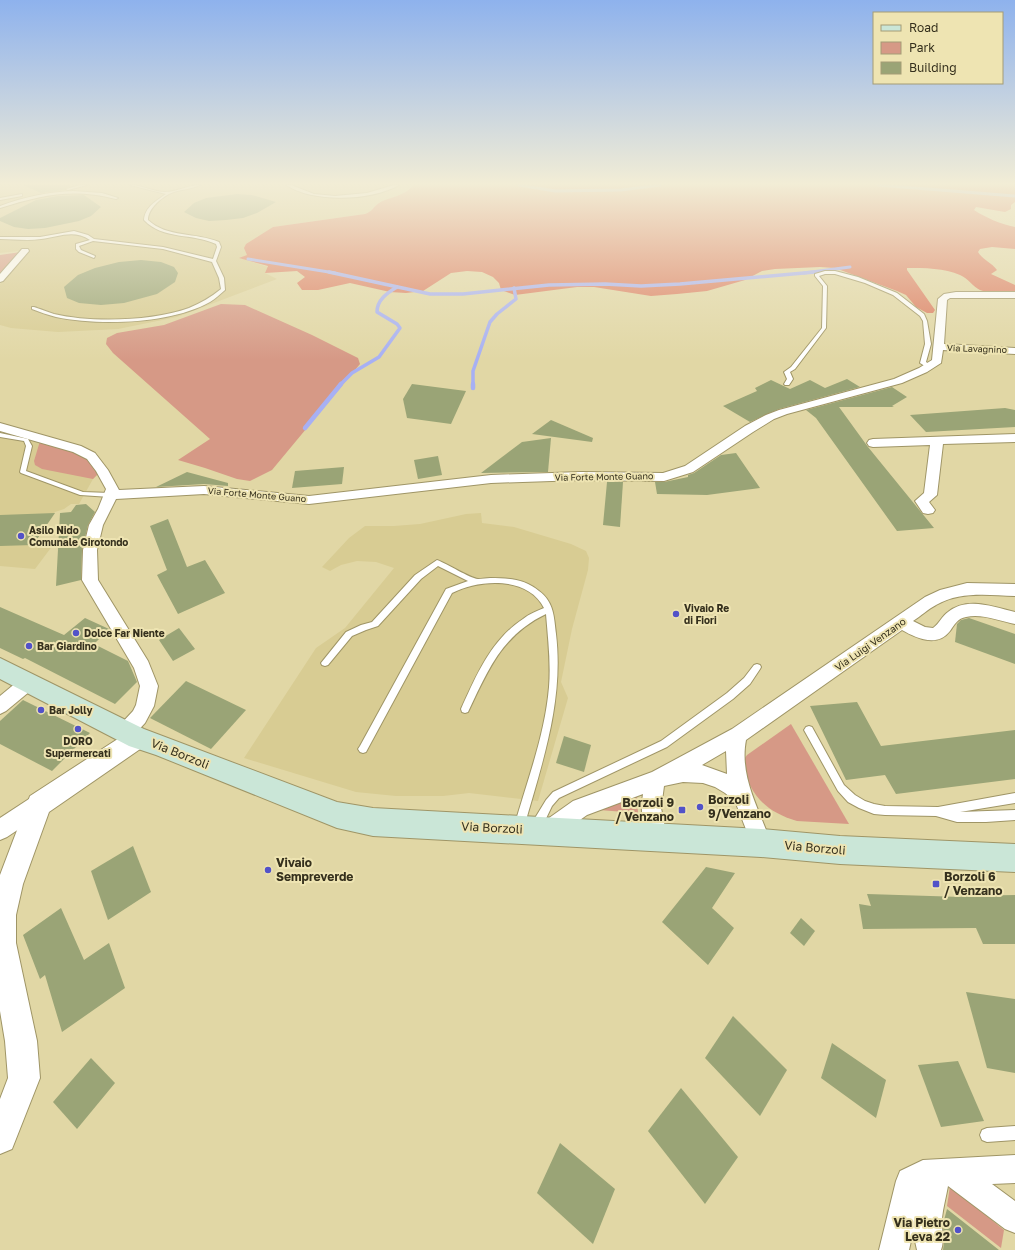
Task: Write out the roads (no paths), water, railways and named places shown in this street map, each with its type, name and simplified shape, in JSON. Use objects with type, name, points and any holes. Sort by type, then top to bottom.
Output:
[{"type":"main road","name":"Via Borzoli","points":[[0,668],[131,735],[337,815],[373,822],[761,843],[840,850],[1014,858]]},
{"type":"street","points":[[0,279],[25,251]]},
{"type":"street","points":[[930,367],[937,360],[943,299],[947,296],[956,295],[1015,295]]},
{"type":"street","name":"Via Lavagnino","points":[[939,348],[1015,350]]},
{"type":"street","name":"Via Forte Monte Guano","points":[[110,495],[204,490],[309,500],[491,479],[581,476],[664,476],[689,469],[749,429],[770,417],[783,412],[898,381],[930,367]]},
{"type":"street","points":[[0,427],[20,434],[77,449],[91,456],[102,470],[113,489],[96,525],[90,550],[90,580],[142,666],[149,686],[145,706],[131,735],[39,804],[0,830]]},
{"type":"street","points":[[873,443],[1015,438]]},
{"type":"street","points":[[928,510],[922,501],[930,495],[937,440]]},
{"type":"street","name":"Via Luigi Venzano","points":[[533,831],[580,808],[658,779],[738,735],[930,601],[945,594],[978,588],[1015,590]]},
{"type":"street","points":[[901,622],[926,634],[934,635],[942,630],[950,617],[962,611],[976,610],[1015,618]]},
{"type":"street","points":[[0,706],[29,682]]},
{"type":"street","points":[[738,735],[734,756],[738,781],[761,843]]},
{"type":"street","points":[[657,838],[651,814],[650,802],[658,779],[677,774],[708,774],[726,782],[743,795]]},
{"type":"street","points":[[0,1137],[24,1078],[21,1041],[2,944],[2,915],[10,884],[39,804]]},
{"type":"street","points":[[894,1250],[910,1180],[923,1174],[1015,1170]]},
{"type":"street","points":[[945,1173],[1015,1219]]},
{"type":"street","points":[[929,1244],[927,1239],[928,1218],[945,1173]]},
{"type":"lane","points":[[81,243],[77,245],[77,248],[80,251],[94,256]]},
{"type":"lane","points":[[123,243],[163,248],[214,261]]},
{"type":"lane","points":[[34,308],[61,316],[115,320],[147,318],[177,312],[204,303],[214,298],[223,289],[222,279],[214,261],[219,247],[218,243]]},
{"type":"lane","points":[[787,384],[790,379],[787,372],[793,368],[821,334],[824,328],[825,286],[817,276],[817,274],[821,272],[839,273],[895,294],[922,315],[925,321],[928,344],[923,363],[930,367]]},
{"type":"lane","points":[[0,435],[26,440],[29,446],[23,472],[82,494],[110,495]]},
{"type":"lane","points":[[325,663],[349,634],[375,624],[418,577],[437,563],[475,581]]},
{"type":"lane","points":[[363,749],[449,591],[460,585],[475,581],[513,581],[520,584],[540,595],[549,609],[554,646],[554,678],[533,831]]},
{"type":"lane","points":[[466,709],[485,666],[493,653],[524,622],[549,609]]},
{"type":"lane","points":[[533,831],[548,803],[556,795],[664,744],[747,682],[757,667]]},
{"type":"lane","points":[[809,730],[841,788],[857,802],[879,811],[936,811],[1015,798]]},
{"type":"lane","points":[[936,811],[955,817],[997,817],[1015,815]]},
{"type":"lane","points":[[987,1135],[1015,1133]]},
{"type":"waterway","points":[[248,259],[330,272]]},
{"type":"waterway","points":[[805,273],[850,267]]},
{"type":"waterway","points":[[330,272],[335,273]]},
{"type":"waterway","points":[[330,272],[430,294],[463,294],[514,289]]},
{"type":"waterway","points":[[805,273],[815,272]]},
{"type":"waterway","points":[[514,289],[549,285],[605,284],[641,286],[680,284],[805,273]]},
{"type":"waterway","points":[[341,384],[352,373],[379,357],[400,328],[397,324],[377,312],[377,308],[381,300],[386,294],[397,287]]},
{"type":"waterway","points":[[473,388],[473,371],[490,322],[497,314],[516,299],[514,289]]},
{"type":"waterway","points":[[305,428],[341,384]]},
{"type":"place","name":"Asilo Nido Comunale Girotondo","points":[[21,536]]},
{"type":"place","name":"Vivaio Re di Fiori","points":[[676,614]]},
{"type":"place","name":"Dolce Far Niente","points":[[76,633]]},
{"type":"place","name":"Bar Giardino","points":[[29,646]]},
{"type":"place","name":"Bar Jolly","points":[[41,710]]},
{"type":"place","name":"DORO Supermercati","points":[[78,729]]},
{"type":"place","name":"Borzoli 9/Venzano","points":[[700,807]]},
{"type":"place","name":"Borzoli 9 / Venzano","points":[[682,810]]},
{"type":"place","name":"Vivaio Sempreverde","points":[[268,870]]},
{"type":"place","name":"Borzoli 6 / Venzano","points":[[936,884]]},
{"type":"place","name":"Via Pietro Leva 22","points":[[958,1230]]}]
